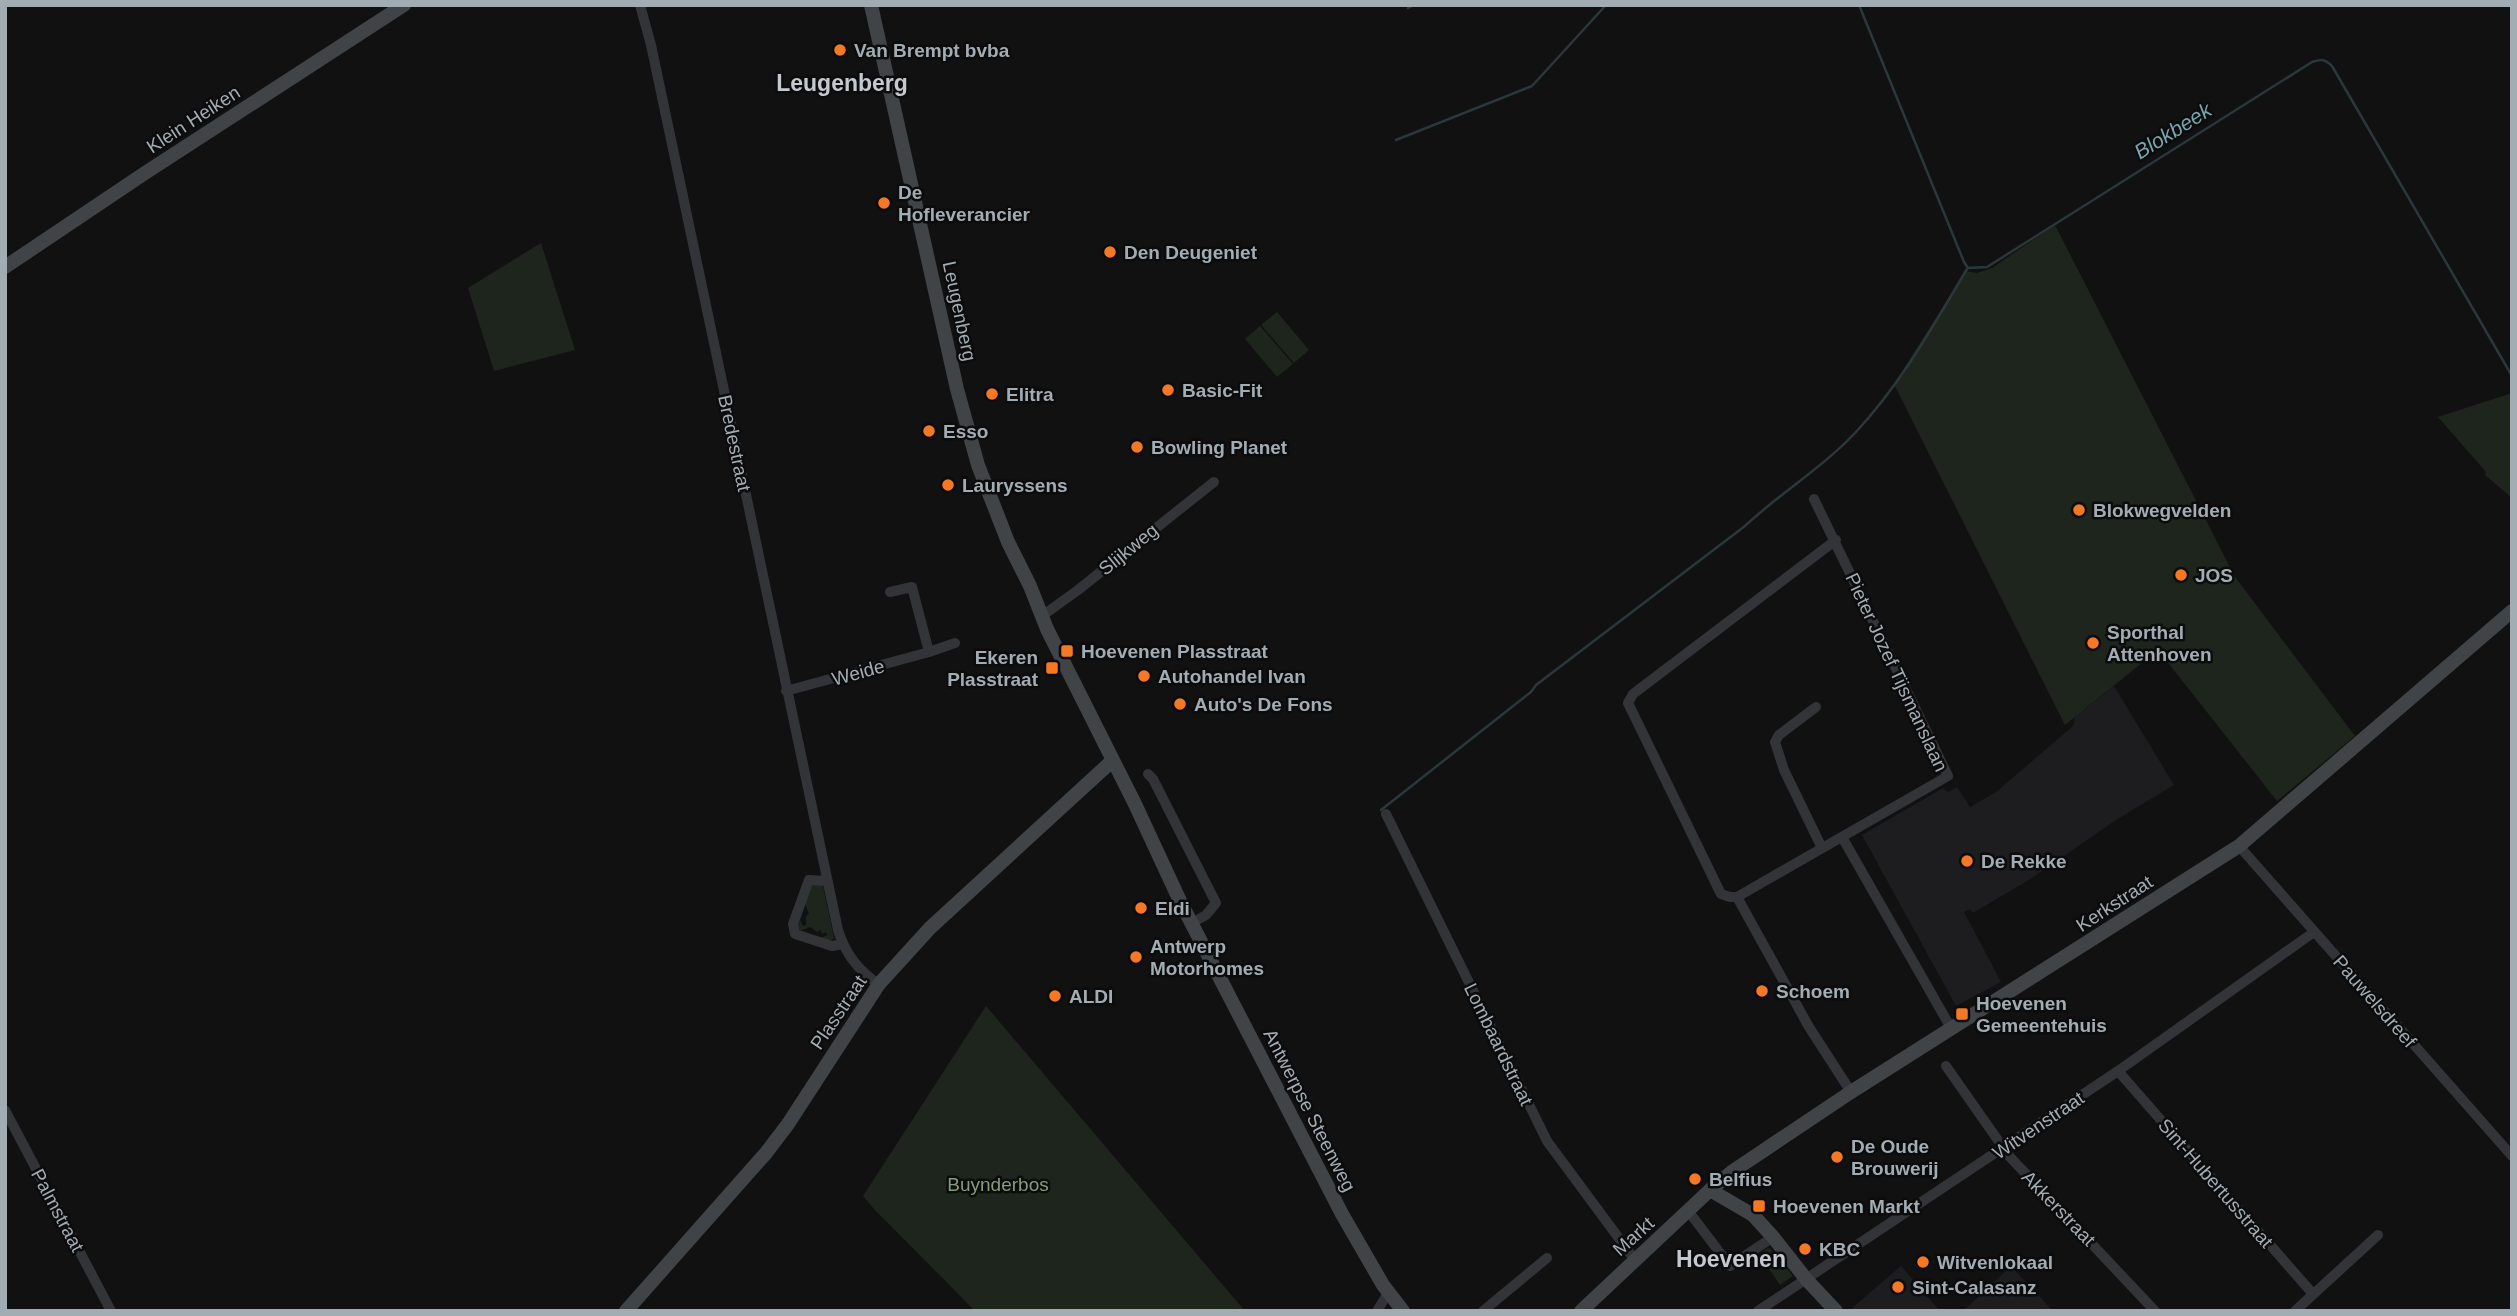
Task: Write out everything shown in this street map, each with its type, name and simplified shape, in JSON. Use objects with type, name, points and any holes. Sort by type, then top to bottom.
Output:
[{"type":"main road","name":"Klein Heiken","points":[[5,267],[404,5]]},
{"type":"main road","name":"Leugenberg","points":[[871,5],[970,439],[1008,542],[1082,704],[1112,761]]},
{"type":"main road","name":"Kerkstraat","points":[[1710,1190],[1851,1092],[2239,846],[2512,611]]},
{"type":"main road","name":"Antwerpse Steenweg","points":[[1112,761],[1342,1214],[1388,1293],[1403,1311]]},
{"type":"main road","name":"Plasstraat","points":[[626,1311],[766,1153],[879,984],[930,928],[1112,761]]},
{"type":"main road","name":"Markt","points":[[1582,1310],[1710,1190]]},
{"type":"main road","points":[[1710,1190],[1753,1215],[1836,1311]]},
{"type":"street","name":"Bredestraat","points":[[640,5],[842,944],[867,976],[879,984]]},
{"type":"street","name":"Slijkweg","points":[[1042,616],[1214,482]]},
{"type":"street","name":"Pieter Jozef Tijsmanslaan","points":[[1737,897],[1948,776],[1814,499]]},
{"type":"street","points":[[1836,540],[1629,699],[1634,716],[1721,894],[1737,897],[1809,1027],[1851,1092]]},
{"type":"street","points":[[890,592],[912,587],[929,652]]},
{"type":"street","name":"Weide","points":[[786,691],[955,643]]},
{"type":"street","points":[[1816,707],[1779,735],[1774,742],[1784,770],[1822,848]]},
{"type":"street","points":[[1148,774],[1216,903],[1206,915],[1192,923]]},
{"type":"street","name":"Lombaardstraat","points":[[1386,814],[1547,1141],[1635,1259]]},
{"type":"street","points":[[1842,837],[1951,1028]]},
{"type":"street","name":"Pauwelsdreef","points":[[2239,846],[2512,1156]]},
{"type":"street","points":[[827,881],[809,880],[793,924],[795,934],[832,946],[842,944]]},
{"type":"street","name":"Witvenstraat","points":[[1758,1311],[2118,1071],[2314,932]]},
{"type":"street","name":"Akkerstraat","points":[[1946,1066],[2003,1148],[2155,1311]]},
{"type":"street","name":"Sint-Hubertusstraat","points":[[2118,1071],[2313,1294]]},
{"type":"street","name":"Palmstraat","points":[[5,1110],[111,1311]]},
{"type":"street","points":[[1689,1212],[1730,1266],[1773,1237]]},
{"type":"street","points":[[2295,1311],[2378,1235]]},
{"type":"street","points":[[1483,1311],[1547,1258]]},
{"type":"street","points":[[1377,1311],[1388,1293]]},
{"type":"shaded area","name":"De Rekke","points":[[2114,686],[2174,785],[2116,820],[2032,878],[1973,913],[1970,909],[1964,912],[2001,982],[1956,1006],[1862,835],[1943,788],[1948,792],[1957,787],[1970,807],[1996,792],[2073,726],[2075,717]]},
{"type":"shaded area","name":"Sint-Calasanz","points":[[1901,1266],[1940,1311],[1855,1311],[1852,1308]]},
{"type":"shaded area","name":"Sint-Calasanz","points":[[2011,1266],[2053,1311],[1963,1311],[1980,1295]]},
{"type":"green space","name":"Blokwegvelden","points":[[2055,225],[2235,577],[2355,736],[2277,801],[2158,650],[2065,725],[1894,384],[1966,271],[1977,273],[1992,268]]},
{"type":"green space","points":[[541,243],[575,350],[494,371],[468,288]]},
{"type":"green space","points":[[1277,312],[1309,350],[1294,363],[1261,325]]},
{"type":"green space","points":[[1260,326],[1293,364],[1277,377],[1245,339]]},
{"type":"green space","points":[[2512,393],[2512,498],[2485,475],[2486,472],[2438,417]]},
{"type":"green space","points":[[815,884],[823,886],[834,938],[830,941],[821,938],[827,935],[826,932],[822,934],[821,930],[817,932],[810,927],[800,931],[798,926],[800,920],[803,926],[806,925],[806,916],[809,914],[805,904],[810,887]]},
{"type":"green space","name":"Buynderbos","points":[[986,1006],[1245,1311],[975,1311],[874,1209],[863,1196]]},
{"type":"green space","points":[[1768,1248],[1793,1276],[1780,1285],[1759,1254]]},
{"type":"waterway","points":[[1408,8],[1414,5]]},
{"type":"waterway","points":[[1396,140],[1532,86],[1606,5]]},
{"type":"waterway","name":"Blokbeek","points":[[1859,5],[1968,268],[1987,267],[2312,62],[2327,62],[2332,66],[2512,376]]},
{"type":"waterway","name":"De Rekke","points":[[1381,810],[1531,692],[1536,685],[1745,526],[1842,446],[1872,414],[1902,375],[1967,269]]},
{"type":"place","name":"Van Brempt bvba","points":[[840,50]]},
{"type":"place","name":"De Hofleverancier","points":[[884,203]]},
{"type":"place","name":"Den Deugeniet","points":[[1110,252]]},
{"type":"place","name":"Basic-Fit","points":[[1168,390]]},
{"type":"place","name":"Elitra","points":[[992,394]]},
{"type":"place","name":"Esso","points":[[929,431]]},
{"type":"place","name":"Bowling Planet","points":[[1137,447]]},
{"type":"place","name":"Lauryssens","points":[[948,485]]},
{"type":"place","name":"Blokwegvelden","points":[[2079,510]]},
{"type":"place","name":"JOS","points":[[2181,575]]},
{"type":"place","name":"Sporthal Attenhoven","points":[[2093,643]]},
{"type":"place","name":"Hoevenen Plasstraat","points":[[1067,651]]},
{"type":"place","name":"Ekeren Plasstraat","points":[[1052,668]]},
{"type":"place","name":"Autohandel Ivan","points":[[1144,676]]},
{"type":"place","name":"Auto's De Fons","points":[[1180,704]]},
{"type":"place","name":"De Rekke","points":[[1967,861]]},
{"type":"place","name":"Eldi","points":[[1141,908]]},
{"type":"place","name":"Antwerp Motorhomes","points":[[1136,957]]},
{"type":"place","name":"Schoem","points":[[1762,991]]},
{"type":"place","name":"ALDI","points":[[1055,996]]},
{"type":"place","name":"Hoevenen Gemeentehuis","points":[[1962,1014]]},
{"type":"place","name":"De Oude Brouwerij","points":[[1837,1157]]},
{"type":"place","name":"Belfius","points":[[1695,1179]]},
{"type":"place","name":"Hoevenen Markt","points":[[1759,1206]]},
{"type":"place","name":"KBC","points":[[1805,1249]]},
{"type":"place","name":"Witvenlokaal","points":[[1923,1262]]},
{"type":"place","name":"Sint-Calasanz","points":[[1898,1287]]},
{"type":"district","name":"Leugenberg","points":[[842,83]]},
{"type":"district","name":"Hoevenen","points":[[1731,1259]]}]
